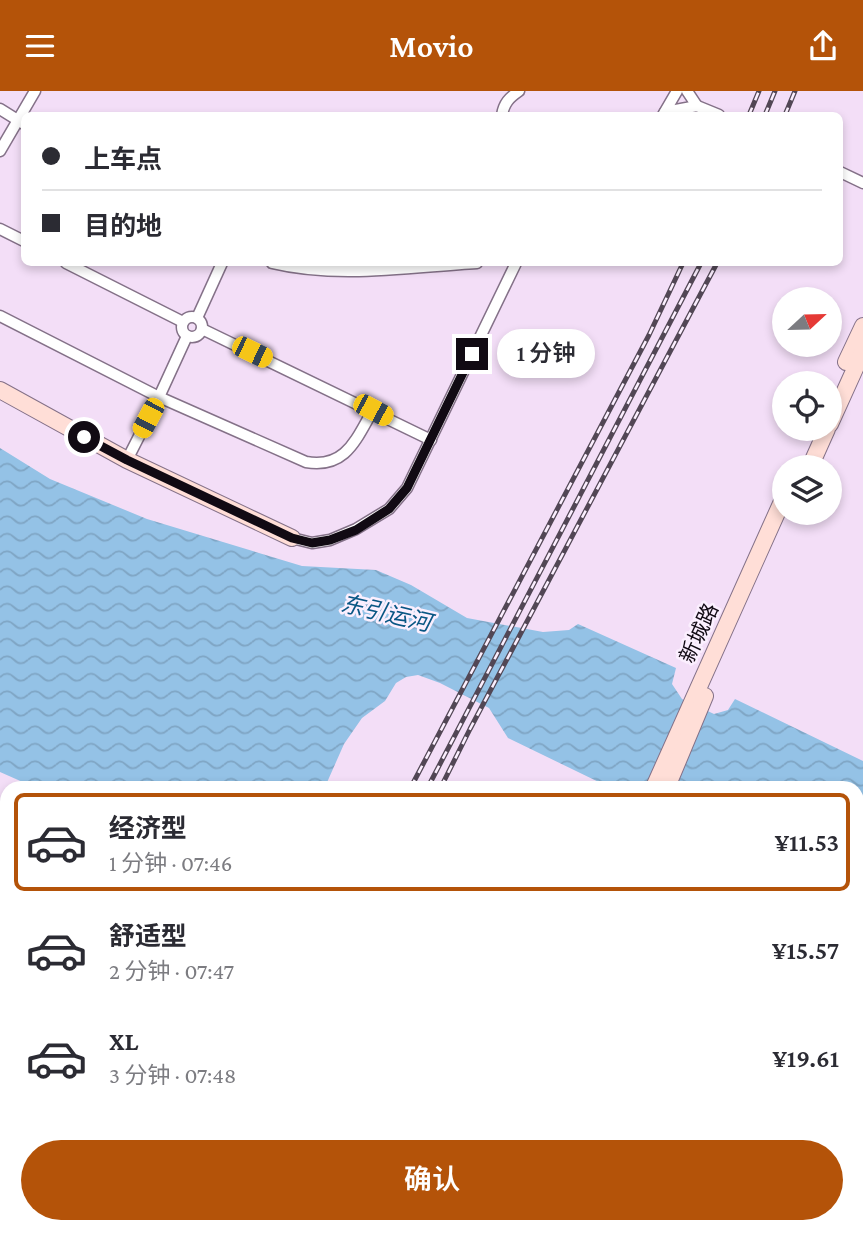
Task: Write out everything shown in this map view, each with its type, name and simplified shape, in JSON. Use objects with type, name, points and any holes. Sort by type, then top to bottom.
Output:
[{"type":"street","points":[[25,112],[35,91]]},
{"type":"street","points":[[502,112],[503,106],[510,97],[519,91]]},
{"type":"street","points":[[665,112],[677,91]]},
{"type":"street","points":[[687,91],[697,106],[712,112]]},
{"type":"street","points":[[672,112],[697,106]]},
{"type":"street","points":[[0,109],[21,121],[0,151]]},
{"type":"street","points":[[843,173],[863,183]]},
{"type":"street","points":[[0,229],[21,240]]},
{"type":"street","points":[[72,266],[183,322]]},
{"type":"street","points":[[187,336],[198,335],[221,266]]},
{"type":"street","points":[[288,266],[336,271],[424,266]]},
{"type":"street","points":[[0,390],[127,460],[292,538],[312,543],[330,540],[356,530],[389,509],[407,488],[515,266]]},
{"type":"street","points":[[0,316],[159,397],[300,460],[318,463],[337,459],[348,451],[373,410]]},
{"type":"street","points":[[187,336],[182,330],[183,322],[189,317],[431,440]]},
{"type":"street","points":[[842,372],[863,326]]},
{"type":"street","points":[[127,460],[187,336]]},
{"type":"street","points":[[842,396],[863,352]]},
{"type":"street","name":"新城路","points":[[669,781],[701,692],[772,525]]},
{"type":"street","name":"新城路","points":[[657,781],[783,525]]},
{"type":"water","name":"东引运河","points":[[0,448],[50,479],[147,519],[302,566],[376,570],[411,585],[467,618],[543,632],[569,630],[578,624],[676,668],[672,684],[682,699],[714,714],[728,710],[735,699],[863,761],[863,781],[597,781],[508,738],[489,708],[418,675],[406,677],[396,683],[385,701],[362,718],[344,744],[328,781],[20,781],[0,772]]},
{"type":"railway","points":[[750,112],[759,91]]},
{"type":"railway","points":[[766,112],[775,91]]},
{"type":"railway","points":[[786,112],[795,91]]},
{"type":"railway","points":[[414,781],[649,335],[682,266]]},
{"type":"railway","points":[[431,781],[699,266]]},
{"type":"railway","points":[[444,781],[715,266]]},
{"type":"route","points":[[84,437],[292,538],[312,543],[330,540],[356,530],[389,509],[407,488],[472,354]]}]
